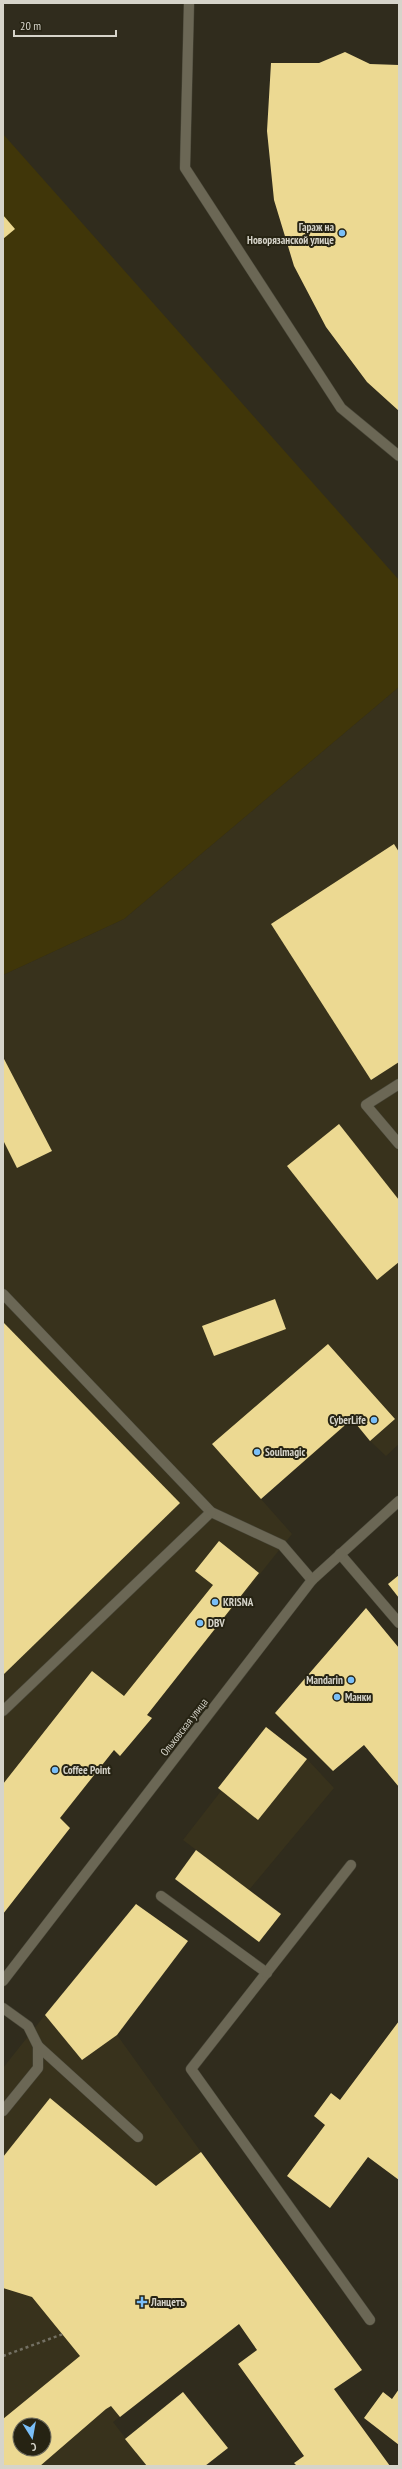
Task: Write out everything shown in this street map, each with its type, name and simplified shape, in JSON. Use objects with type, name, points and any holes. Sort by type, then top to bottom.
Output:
[{"type":"street","points":[[189,3],[184,168],[341,408],[399,456]]},
{"type":"street","points":[[399,1084],[366,1105],[399,1144]]},
{"type":"street","points":[[3,1294],[211,1512],[282,1545],[312,1580]]},
{"type":"street","name":"Ольховская улица","points":[[3,1981],[312,1580],[399,1501]]},
{"type":"street","points":[[3,1711],[211,1512]]},
{"type":"street","points":[[340,1554],[399,1623]]},
{"type":"street","points":[[351,1865],[191,2069],[370,2320]]},
{"type":"street","points":[[161,1896],[267,1973]]},
{"type":"street","points":[[3,2008],[28,2026],[38,2046],[138,2137]]},
{"type":"street","points":[[3,2112],[38,2068],[38,2046]]},
{"type":"path","points":[[3,2356],[63,2334]]},
{"type":"shaded area","points":[[3,134],[399,580],[399,687],[124,919],[3,975]]},
{"type":"shaded area","points":[[399,687],[399,1444],[386,1456],[370,1441],[395,1419],[376,1399],[261,1499],[292,1534],[147,1715],[152,1718],[120,1756],[114,1750],[61,1818],[70,1828],[3,1914],[3,975],[124,919]]},
{"type":"shaded area","points":[[266,1727],[307,1759],[334,1788],[249,1890],[183,1840],[221,1791],[218,1788]]},
{"type":"shaded area","points":[[45,2015],[82,2060],[117,2035],[201,2152],[255,2312],[113,2422],[147,2466],[3,2466],[3,2068]]},
{"type":"building","name":"Гараж на Новорязанской улице","points":[[345,52],[370,64],[399,65],[399,411],[367,382],[326,327],[294,266],[274,200],[267,131],[271,63],[319,63]]},
{"type":"building","points":[[3,215],[15,229],[3,239]]},
{"type":"building","points":[[394,844],[399,852],[399,1062],[371,1080],[271,924]]},
{"type":"building","points":[[3,1057],[52,1151],[17,1168],[3,1140]]},
{"type":"building","points":[[339,1124],[399,1200],[399,1262],[377,1280],[287,1166]]},
{"type":"building","points":[[275,1299],[286,1329],[214,1356],[202,1326]]},
{"type":"building","points":[[3,1322],[180,1503],[3,1675]]},
{"type":"building","points":[[328,1344],[395,1419],[370,1441],[352,1419],[261,1499],[212,1444]]},
{"type":"building","points":[[219,1541],[259,1573],[147,1715],[152,1718],[120,1756],[114,1750],[60,1818],[70,1828],[3,1914],[3,1784],[92,1671],[124,1696],[213,1585],[195,1571]]},
{"type":"building","points":[[399,1575],[399,1598],[388,1584]]},
{"type":"building","name":"Mandarin","points":[[366,1608],[399,1648],[399,1787],[364,1745],[333,1771],[275,1713]]},
{"type":"building","points":[[266,1727],[307,1759],[258,1820],[218,1788]]},
{"type":"building","points":[[196,1850],[281,1914],[259,1942],[175,1879]]},
{"type":"building","points":[[136,1904],[188,1941],[117,2035],[82,2060],[45,2015]]},
{"type":"building","points":[[399,2021],[399,2180],[368,2157],[330,2208],[287,2176],[325,2125],[314,2116],[331,2093],[340,2100]]},
{"type":"building","points":[[50,2098],[156,2186],[201,2152],[362,2370],[334,2389],[390,2466],[297,2466],[294,2463],[304,2456],[238,2364],[257,2350],[239,2324],[120,2417],[111,2406],[52,2456],[52,2417],[12,2417],[12,2457],[50,2457],[40,2466],[3,2466],[3,2419],[80,2356],[32,2297],[3,2288],[3,2157]]},
{"type":"building","points":[[399,2389],[399,2445],[364,2418],[383,2392],[392,2399]]},
{"type":"building","points":[[183,2392],[228,2448],[205,2466],[147,2466],[125,2439]]},
{"type":"place","name":"Гараж на Новорязанской улице","points":[[342,233]]},
{"type":"place","name":"CyberLife","points":[[374,1420]]},
{"type":"place","name":"Soulmagic","points":[[257,1452]]},
{"type":"place","name":"KRISNA","points":[[215,1602]]},
{"type":"place","name":"DBV","points":[[200,1623]]},
{"type":"place","name":"Mandarin","points":[[351,1680]]},
{"type":"place","name":"Манки","points":[[337,1697]]},
{"type":"place","name":"Coffee Point","points":[[55,1770]]},
{"type":"place","name":"Ланцетъ","points":[[142,2302]]}]
